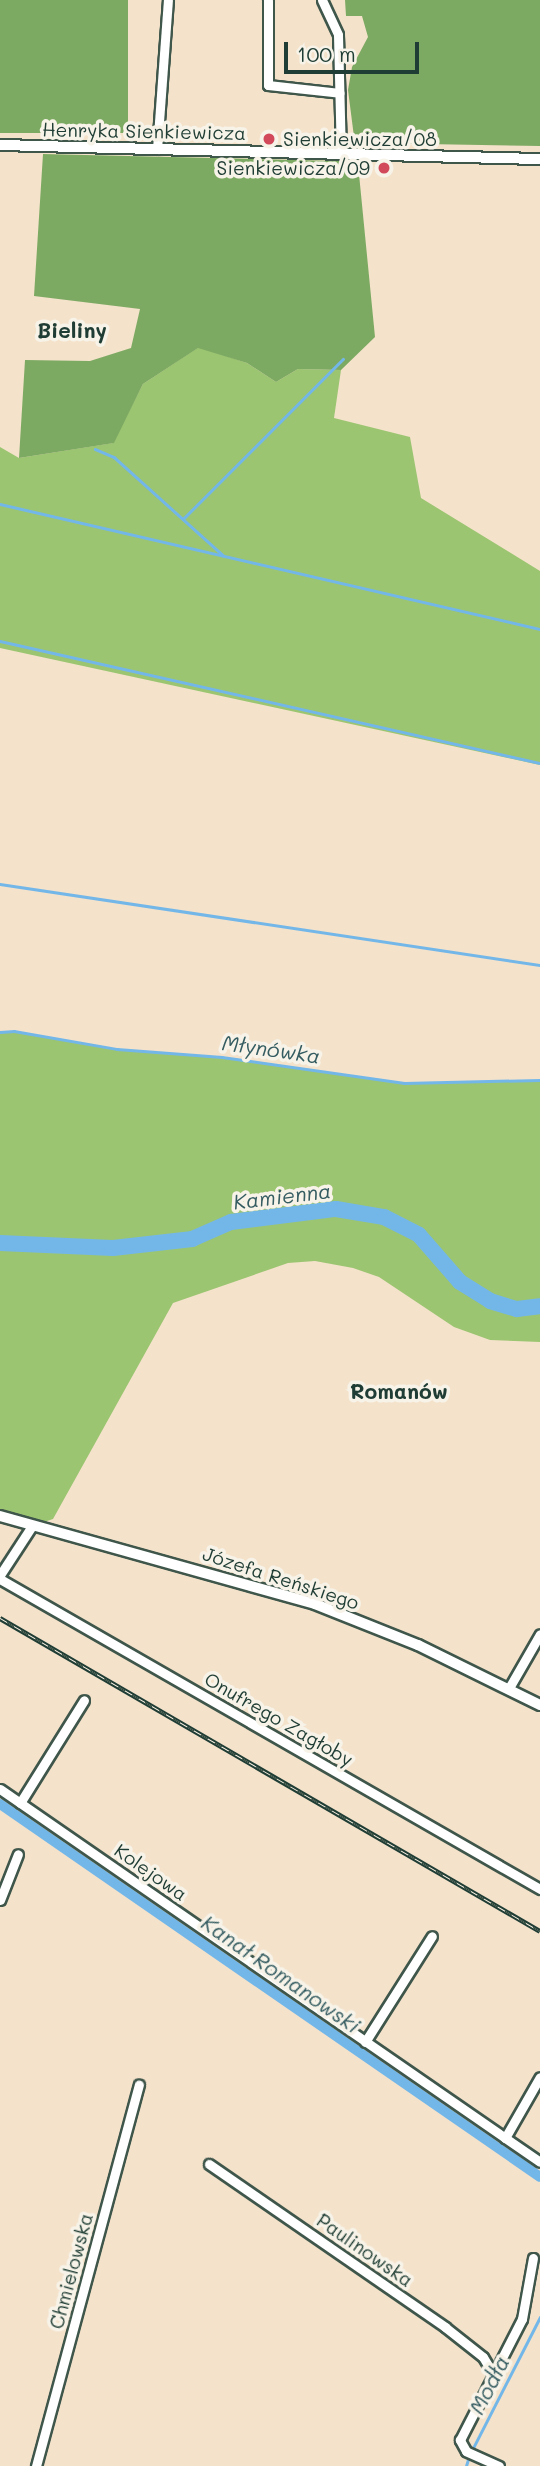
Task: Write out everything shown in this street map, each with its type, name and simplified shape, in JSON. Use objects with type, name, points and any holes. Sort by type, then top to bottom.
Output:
[{"type":"main road","name":"Henryka Sienkiewicza","points":[[0,145],[540,159]]},
{"type":"main road","name":"Józefa Reńskiego","points":[[0,1517],[315,1604],[418,1645],[540,1705]]},
{"type":"street","points":[[157,149],[168,0]]},
{"type":"street","points":[[268,0],[268,85],[340,93]]},
{"type":"street","points":[[322,0],[338,35],[341,154]]},
{"type":"street","points":[[0,1577],[32,1526]]},
{"type":"street","name":"Onufrego Zagłoby","points":[[0,1577],[540,1889]]},
{"type":"street","points":[[509,1688],[540,1634]]},
{"type":"street","points":[[20,1803],[84,1700]]},
{"type":"street","name":"Kolejowa","points":[[0,1789],[540,2162]]},
{"type":"street","points":[[0,1900],[18,1854]]},
{"type":"street","points":[[365,2042],[432,1937]]},
{"type":"street","points":[[505,2138],[540,2077]]},
{"type":"street","name":"Chmielowska","points":[[36,2466],[139,2085]]},
{"type":"street","name":"Paulinowska","points":[[209,2164],[445,2327],[483,2357],[492,2372]]},
{"type":"street","points":[[499,2466],[466,2451],[461,2435],[522,2319],[533,2258]]},
{"type":"green space","points":[[0,0],[128,0],[128,133],[0,133]]},
{"type":"green space","points":[[345,0],[540,0],[540,146],[367,143],[354,137],[348,90],[352,67],[368,37],[362,16],[346,16]]},
{"type":"green space","points":[[43,154],[339,161],[359,174],[375,337],[341,370],[298,369],[276,382],[247,363],[198,348],[143,384],[114,443],[19,458],[25,360],[90,361],[131,348],[140,309],[34,296]]},
{"type":"green space","points":[[199,347],[247,363],[276,382],[298,369],[341,370],[334,418],[410,437],[421,498],[540,571],[540,765],[0,648],[0,447],[19,458],[113,443],[143,384]]},
{"type":"green space","points":[[14,1031],[117,1049],[222,1057],[404,1083],[540,1080],[540,1342],[490,1340],[454,1327],[379,1277],[353,1268],[315,1261],[288,1263],[173,1303],[53,1519],[32,1526],[0,1516],[0,1032]]},
{"type":"waterway","points":[[183,519],[343,359]]},
{"type":"waterway","points":[[95,449],[114,457],[223,555]]},
{"type":"waterway","points":[[0,504],[540,629]]},
{"type":"waterway","points":[[0,641],[540,763]]},
{"type":"waterway","points":[[0,884],[540,965]]},
{"type":"waterway","name":"Młynówka","points":[[0,1032],[14,1031],[117,1049],[222,1057],[404,1083],[540,1080]]},
{"type":"waterway","name":"Kamienna","points":[[0,1243],[113,1248],[192,1239],[231,1222],[336,1209],[384,1217],[419,1235],[460,1282],[490,1301],[517,1309],[540,1306]]},
{"type":"waterway","name":"Kanał Romanowski","points":[[0,1804],[540,2177]]},
{"type":"waterway","name":"Modła","points":[[472,2450],[540,2317]]},
{"type":"waterway","name":"Modła","points":[[466,2466],[469,2456]]},
{"type":"railway","points":[[0,1618],[540,1931]]},
{"type":"place","name":"Sienkiewicza/08","points":[[269,139]]},
{"type":"place","name":"Sienkiewicza/09","points":[[384,168]]},
{"type":"district","name":"Bieliny","points":[[72,330]]},
{"type":"district","name":"Romanów","points":[[399,1391]]}]
